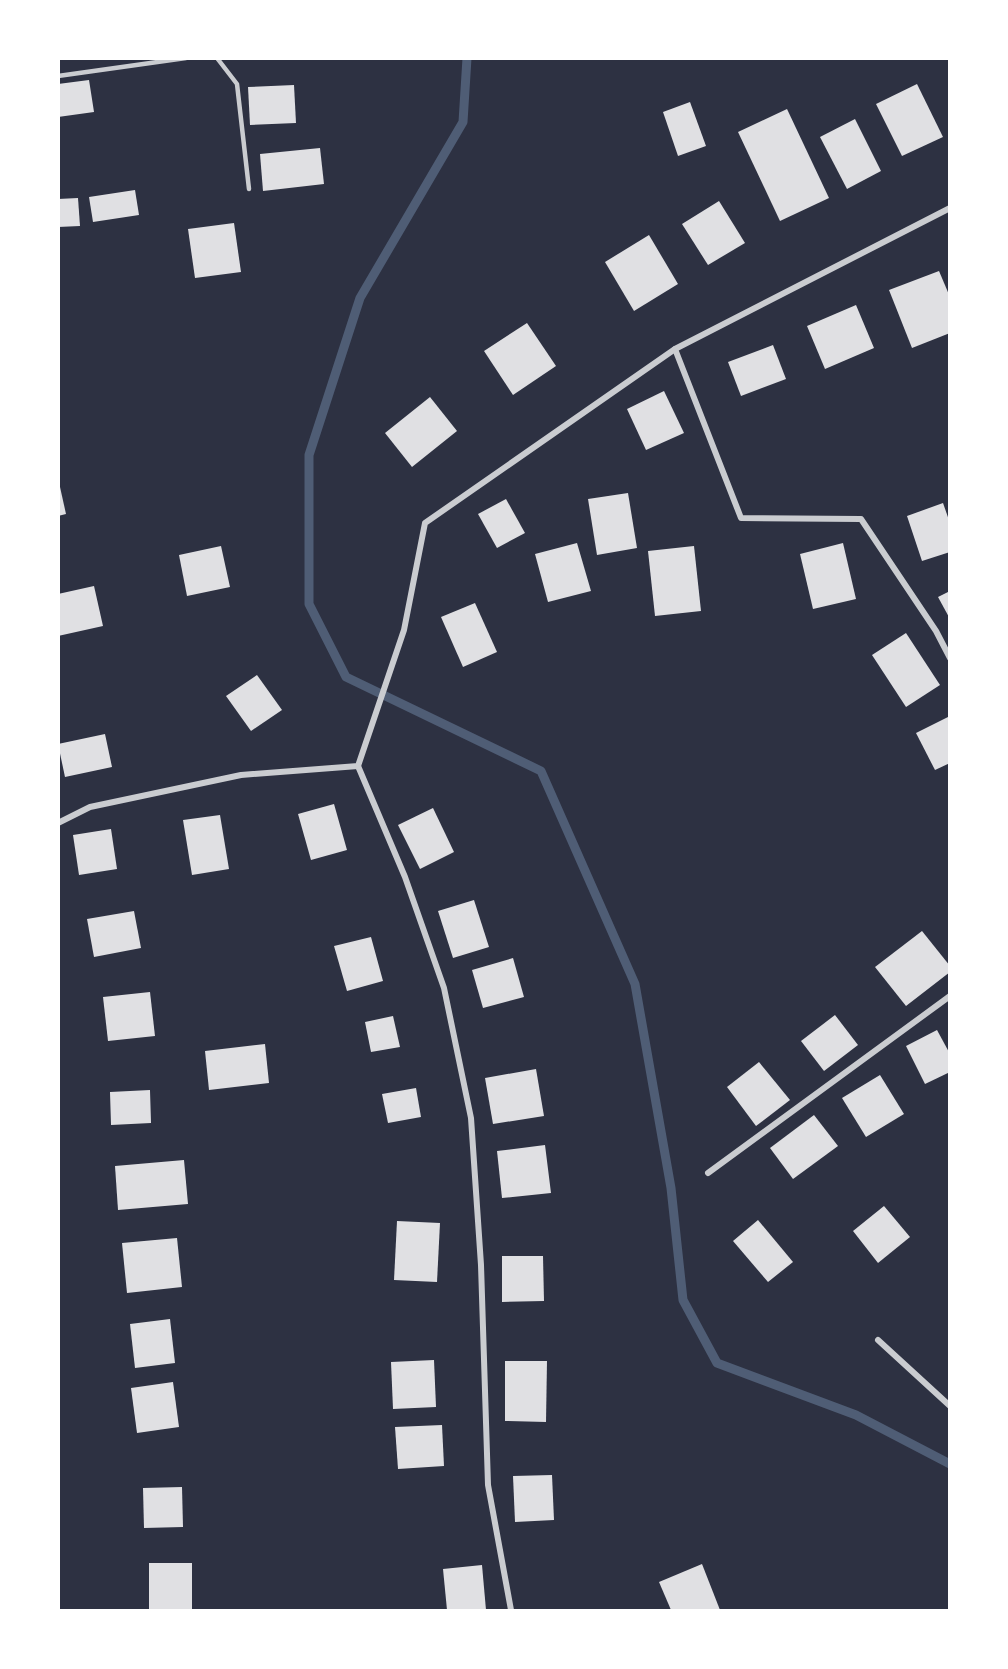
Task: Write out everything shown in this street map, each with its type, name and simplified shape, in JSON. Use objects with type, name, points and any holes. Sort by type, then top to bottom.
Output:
[{"type":"street","points":[[511,1611],[488,1485],[481,1264],[471,1118],[444,988],[405,877],[358,766],[404,630],[425,523],[675,349],[950,208]]},
{"type":"street","points":[[675,349],[741,518],[861,519],[936,631],[950,658]]},
{"type":"street","points":[[58,824],[90,807],[241,775],[358,766]]},
{"type":"street","points":[[708,1173],[950,996]]},
{"type":"street","points":[[878,1340],[950,1406]]},
{"type":"lane","points":[[58,76],[186,58]]},
{"type":"lane","points":[[217,58],[237,84],[249,189]]},
{"type":"building","points":[[89,80],[94,112],[58,117],[58,84]]},
{"type":"building","points":[[917,84],[943,137],[902,156],[876,104]]},
{"type":"building","points":[[294,85],[296,123],[250,125],[248,87]]},
{"type":"building","points":[[690,102],[706,146],[678,156],[663,112]]},
{"type":"building","points":[[787,109],[829,198],[780,221],[738,132]]},
{"type":"building","points":[[855,119],[881,171],[847,189],[820,137]]},
{"type":"building","points":[[320,148],[324,184],[263,191],[260,154]]},
{"type":"building","points":[[135,190],[139,215],[93,222],[89,197]]},
{"type":"building","points":[[78,198],[80,226],[58,227],[58,199]]},
{"type":"building","points":[[719,201],[745,243],[708,265],[682,224]]},
{"type":"building","points":[[234,223],[241,272],[195,278],[188,229]]},
{"type":"building","points":[[649,235],[678,284],[634,311],[605,262]]},
{"type":"building","points":[[939,271],[950,297],[950,333],[912,348],[889,290]]},
{"type":"building","points":[[856,305],[874,348],[825,369],[807,326]]},
{"type":"building","points":[[527,323],[556,366],[513,395],[484,351]]},
{"type":"building","points":[[773,345],[786,379],[741,396],[728,362]]},
{"type":"building","points":[[664,391],[684,433],[646,450],[627,409]]},
{"type":"building","points":[[430,397],[457,431],[412,467],[385,433]]},
{"type":"building","points":[[58,478],[66,514],[58,516]]},
{"type":"building","points":[[628,493],[637,548],[597,555],[588,499]]},
{"type":"building","points":[[506,499],[525,533],[497,548],[478,514]]},
{"type":"building","points":[[943,503],[950,523],[950,552],[922,561],[907,516]]},
{"type":"building","points":[[577,543],[591,591],[548,602],[535,554]]},
{"type":"building","points":[[843,543],[856,599],[813,609],[800,554]]},
{"type":"building","points":[[221,546],[230,587],[187,596],[179,555]]},
{"type":"building","points":[[694,546],[701,611],[655,616],[648,551]]},
{"type":"building","points":[[94,586],[103,626],[58,636],[58,594]]},
{"type":"building","points":[[950,591],[950,619],[938,597]]},
{"type":"building","points":[[475,603],[497,652],[463,667],[441,617]]},
{"type":"building","points":[[906,633],[940,685],[906,707],[872,655]]},
{"type":"building","points":[[257,675],[282,710],[251,731],[226,696]]},
{"type":"building","points":[[950,716],[950,763],[935,770],[916,733]]},
{"type":"building","points":[[105,734],[112,767],[65,777],[58,744]]},
{"type":"building","points":[[334,804],[347,850],[311,860],[298,814]]},
{"type":"building","points":[[433,808],[454,852],[420,869],[398,825]]},
{"type":"building","points":[[220,815],[229,869],[192,875],[183,820]]},
{"type":"building","points":[[111,829],[117,869],[79,875],[73,835]]},
{"type":"building","points":[[474,900],[489,947],[453,958],[438,911]]},
{"type":"building","points":[[134,911],[141,948],[94,957],[87,919]]},
{"type":"building","points":[[922,931],[950,966],[950,972],[906,1006],[875,967]]},
{"type":"building","points":[[371,937],[383,981],[347,991],[334,946]]},
{"type":"building","points":[[513,958],[524,997],[483,1008],[472,970]]},
{"type":"building","points":[[150,992],[155,1036],[108,1041],[103,997]]},
{"type":"building","points":[[835,1015],[858,1045],[824,1071],[801,1041]]},
{"type":"building","points":[[393,1016],[400,1047],[371,1052],[365,1022]]},
{"type":"building","points":[[937,1030],[950,1054],[950,1072],[925,1084],[906,1046]]},
{"type":"building","points":[[265,1044],[269,1083],[209,1090],[205,1051]]},
{"type":"building","points":[[759,1062],[790,1100],[756,1126],[727,1087]]},
{"type":"building","points":[[536,1069],[544,1116],[493,1124],[485,1078]]},
{"type":"building","points":[[880,1075],[904,1114],[866,1137],[842,1098]]},
{"type":"building","points":[[416,1088],[421,1117],[388,1123],[382,1094]]},
{"type":"building","points":[[150,1090],[151,1123],[111,1125],[110,1092]]},
{"type":"building","points":[[814,1115],[838,1146],[793,1179],[770,1148]]},
{"type":"building","points":[[545,1145],[551,1193],[502,1198],[497,1151]]},
{"type":"building","points":[[184,1160],[188,1204],[118,1210],[115,1166]]},
{"type":"building","points":[[884,1206],[910,1237],[878,1263],[853,1231]]},
{"type":"building","points":[[758,1220],[793,1262],[768,1282],[733,1241]]},
{"type":"building","points":[[397,1221],[440,1223],[437,1282],[394,1280]]},
{"type":"building","points":[[177,1238],[182,1287],[127,1293],[122,1243]]},
{"type":"building","points":[[502,1256],[543,1256],[544,1301],[502,1302]]},
{"type":"building","points":[[170,1319],[175,1363],[135,1368],[130,1324]]},
{"type":"building","points":[[434,1360],[436,1407],[393,1409],[391,1362]]},
{"type":"building","points":[[505,1361],[547,1361],[546,1422],[505,1421]]},
{"type":"building","points":[[173,1382],[179,1427],[137,1433],[131,1388]]},
{"type":"building","points":[[442,1425],[444,1466],[398,1469],[395,1427]]},
{"type":"building","points":[[552,1475],[554,1520],[515,1522],[513,1476]]},
{"type":"building","points":[[182,1487],[183,1527],[144,1528],[143,1488]]},
{"type":"building","points":[[149,1563],[192,1563],[192,1610],[149,1610]]},
{"type":"building","points":[[702,1564],[720,1610],[671,1610],[659,1582]]},
{"type":"building","points":[[482,1565],[486,1610],[447,1610],[443,1569]]},
{"type":"waterway","points":[[467,58],[463,122],[360,298],[309,455],[309,604],[346,677],[541,771],[635,984],[671,1188],[683,1300],[717,1363],[856,1415],[950,1464]]}]
